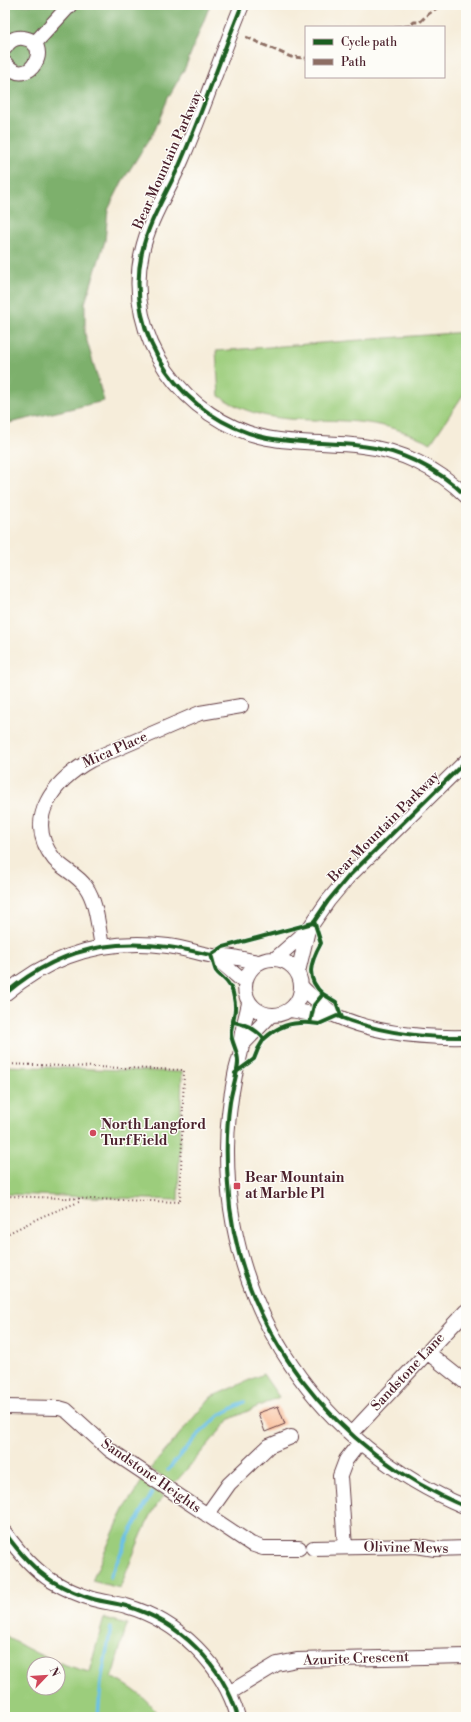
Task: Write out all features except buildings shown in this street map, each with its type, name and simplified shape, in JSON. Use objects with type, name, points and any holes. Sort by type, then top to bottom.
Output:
[{"type":"street","points":[[34,44],[70,5]]},
{"type":"street","name":"Bear Mountain Parkway","points":[[242,5],[210,91],[182,160],[147,233],[141,254],[139,295],[143,320],[156,356],[180,389],[199,406],[222,421],[244,431],[268,438],[363,446],[387,451],[407,457],[440,474],[466,496]]},
{"type":"street","points":[[5,48],[8,43],[21,37],[28,39],[34,44],[38,57],[35,64],[24,72],[16,72],[10,69],[5,63]]},
{"type":"street","name":"Mica Place","points":[[102,946],[91,896],[78,877],[55,860],[46,846],[41,831],[42,814],[48,800],[56,787],[78,767],[91,760],[200,713],[241,706]]},
{"type":"street","name":"Bear Mountain Parkway","points":[[275,959],[308,930],[328,901],[348,877],[466,761]]},
{"type":"street","name":"Bear Mountain Parkway","points":[[298,972],[308,930]]},
{"type":"street","points":[[5,994],[21,981],[53,962],[102,946],[121,944],[155,945],[214,956],[224,956],[258,962],[275,959],[283,960],[298,972],[302,987],[309,995],[333,1014],[384,1031],[426,1036],[466,1037]]},
{"type":"street","points":[[214,956],[245,983]]},
{"type":"street","points":[[258,962],[249,971],[245,983],[245,990],[249,1003],[241,1034],[242,1045],[230,1099],[227,1150],[230,1205],[241,1258],[259,1310],[288,1362],[324,1407],[355,1438],[413,1480],[441,1497],[466,1507]]},
{"type":"street","points":[[292,1010],[302,987]]},
{"type":"street","points":[[249,1003],[262,1013],[270,1016]]},
{"type":"street","points":[[242,1045],[270,1016],[292,1010],[323,1016],[333,1014]]},
{"type":"street","name":"Sandstone Lane","points":[[355,1438],[427,1352],[466,1311]]},
{"type":"street","points":[[427,1352],[466,1382]]},
{"type":"street","name":"Sandstone Heights","points":[[5,1406],[59,1408],[66,1410],[110,1450],[258,1547],[299,1548]]},
{"type":"street","points":[[207,1515],[228,1484],[269,1446],[291,1437]]},
{"type":"street","name":"Olivine Mews","points":[[345,1547],[340,1476],[355,1438]]},
{"type":"street","points":[[5,1533],[19,1552],[51,1580],[72,1591],[94,1599],[126,1606],[144,1613],[182,1636],[202,1652],[229,1693],[238,1717]]},
{"type":"street","name":"Olivine Mews","points":[[313,1548],[416,1546],[435,1549],[466,1548]]},
{"type":"street","name":"Azurite Crescent","points":[[229,1693],[277,1664],[297,1660],[466,1656]]},
{"type":"path","points":[[5,1064],[184,1070],[180,1202],[79,1197],[5,1196]]},
{"type":"path","points":[[5,1235],[43,1216],[79,1202],[79,1197]]},
{"type":"green space","points":[[5,5],[210,5],[185,68],[168,98],[155,130],[122,182],[108,210],[105,241],[85,303],[85,334],[104,401],[5,424]]},
{"type":"green space","points":[[466,332],[466,395],[463,395],[431,443],[405,432],[377,425],[358,422],[270,417],[236,406],[219,396],[216,351]]},
{"type":"green space","name":"North Langford Turf Field","points":[[5,1066],[182,1072],[178,1200],[5,1194]]},
{"type":"green space","points":[[263,1374],[279,1397],[230,1419],[174,1484],[150,1469],[211,1397]]},
{"type":"green space","points":[[142,1481],[164,1496],[157,1505],[145,1527],[120,1588],[92,1581],[127,1504]]},
{"type":"green space","points":[[104,1618],[127,1624],[112,1677],[126,1685],[150,1704],[159,1717],[5,1717],[5,1635],[44,1656],[26,1656],[26,1696],[66,1696],[67,1665],[89,1672]]},
{"type":"waterway","points":[[168,1470],[197,1436],[220,1415],[244,1402]]},
{"type":"waterway","points":[[110,1577],[129,1535],[152,1493]]},
{"type":"waterway","points":[[98,1717],[101,1681],[111,1628]]},
{"type":"marked path","points":[[410,26],[414,22],[420,22],[441,5]]},
{"type":"marked path","points":[[246,37],[291,57],[305,58]]},
{"type":"cycle path","points":[[242,5],[190,140],[177,171],[154,216],[145,240],[142,252],[139,284],[142,315],[151,344],[166,370],[186,394],[210,414],[237,429],[279,440],[376,448],[404,456],[444,477],[466,496]]},
{"type":"cycle path","points":[[211,955],[223,947],[313,923],[328,901],[348,877],[466,761]]},
{"type":"cycle path","points":[[314,921],[321,943],[314,957],[311,970],[314,982],[323,994]]},
{"type":"cycle path","points":[[5,994],[29,976],[53,962],[78,952],[103,947],[128,944],[155,945],[211,955]]},
{"type":"cycle path","points":[[211,955],[216,971],[227,982],[233,992],[235,1003],[231,1035],[238,1063],[231,1097],[228,1122],[227,1175],[235,1238],[250,1288],[273,1335],[301,1379],[336,1419],[375,1454],[419,1484],[466,1507]]},
{"type":"cycle path","points":[[264,1039],[274,1031],[285,1026],[297,1023],[310,1023],[314,1005],[323,994],[336,1002],[342,1018]]},
{"type":"cycle path","points":[[310,1023],[319,1024],[337,1016],[369,1027],[401,1033],[433,1037],[466,1037]]},
{"type":"cycle path","points":[[234,1022],[243,1024],[258,1032],[264,1039],[254,1059],[235,1073]]},
{"type":"cycle path","points":[[5,1533],[26,1559],[38,1571],[52,1581],[88,1597],[126,1606],[145,1613],[164,1622],[181,1634],[210,1663],[222,1680],[238,1717]]},
{"type":"place","name":"North Langford Turf Field","points":[[93,1133]]},
{"type":"place","name":"Bear Mountain at Marble Pl","points":[[237,1186]]}]
